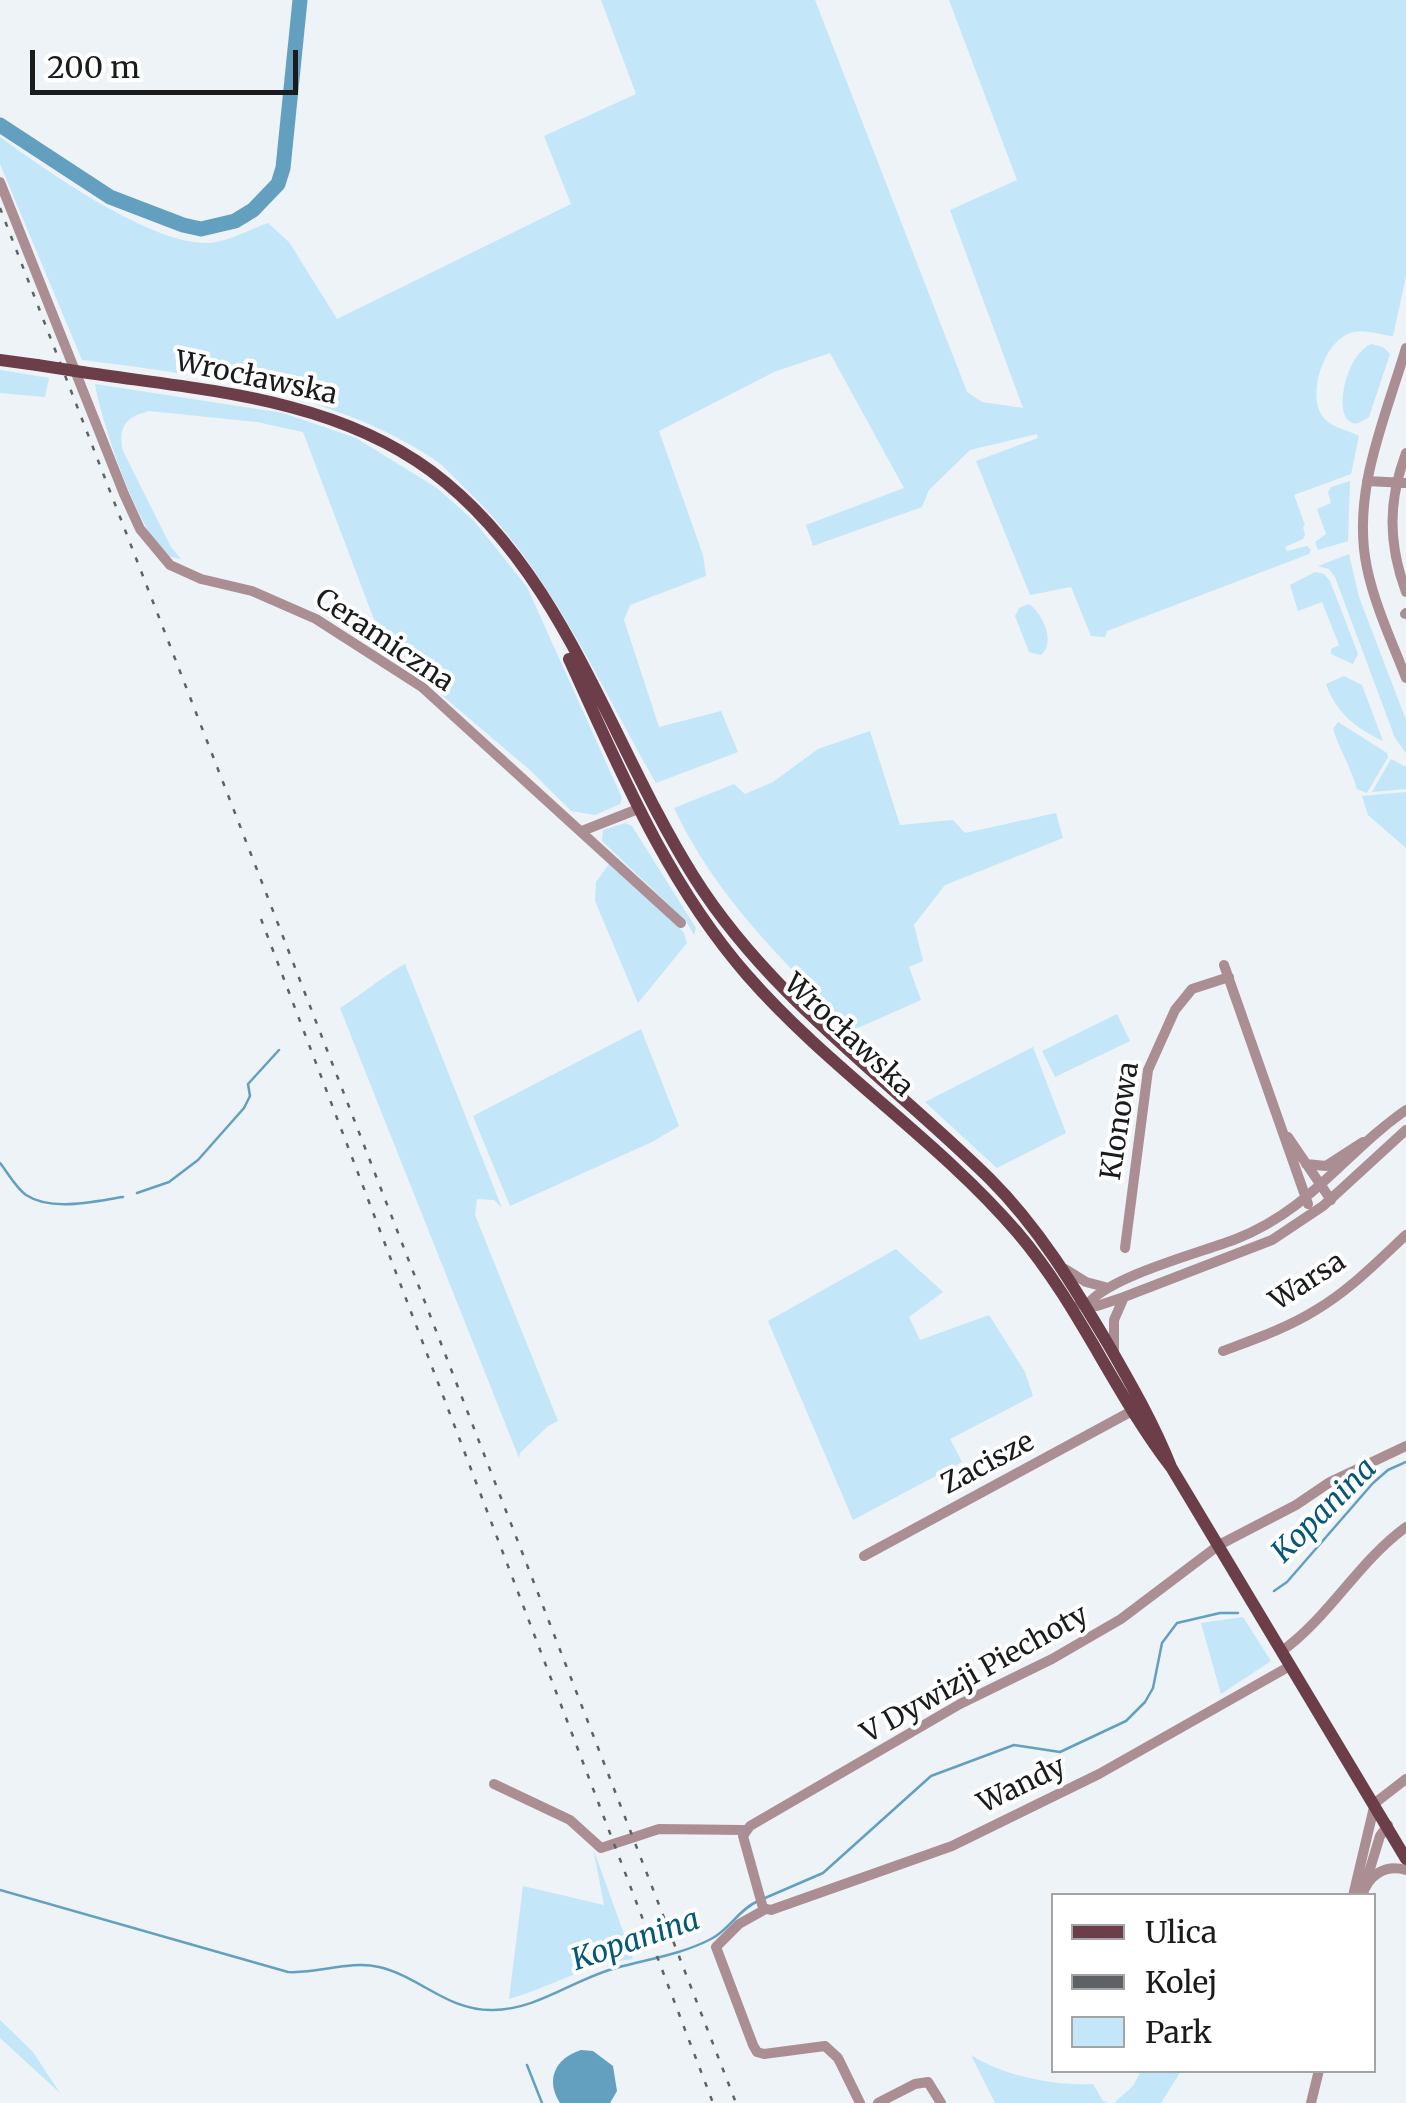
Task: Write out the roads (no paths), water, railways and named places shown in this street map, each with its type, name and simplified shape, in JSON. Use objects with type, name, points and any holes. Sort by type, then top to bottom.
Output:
[{"type":"main road","name":"Wrocławska","points":[[0,360],[286,406],[326,416],[396,448],[470,504],[509,547],[547,606],[631,756],[680,854],[730,927],[786,992],[992,1181],[1034,1227],[1086,1306],[1158,1432],[1172,1467]]},
{"type":"main road","name":"Wrocławska","points":[[547,606],[638,808],[682,889],[747,975],[776,1006],[994,1206],[1022,1237],[1172,1467],[1406,1859]]},
{"type":"street","name":"Ceramiczna","points":[[0,182],[124,494],[140,529],[159,555],[184,573],[284,604],[369,651],[422,687],[682,923]]},
{"type":"street","points":[[1406,348],[1366,481],[1362,526],[1367,568],[1406,678]]},
{"type":"street","points":[[1406,453],[1392,546],[1406,592]]},
{"type":"street","points":[[1366,481],[1400,483]]},
{"type":"street","points":[[582,831],[638,808]]},
{"type":"street","points":[[1224,965],[1285,1132],[1290,1159],[1305,1199],[1315,1213]]},
{"type":"street","name":"Klonowa","points":[[1125,1248],[1148,1070],[1175,1010],[1192,989],[1229,977]]},
{"type":"street","points":[[1084,1331],[1082,1317],[1086,1306],[1104,1287],[1238,1239],[1322,1186],[1406,1110]]},
{"type":"street","points":[[1056,1288],[1070,1299],[1097,1306],[1250,1251],[1315,1213],[1406,1130]]},
{"type":"street","points":[[1285,1132],[1331,1200]]},
{"type":"street","points":[[1306,1164],[1326,1166],[1373,1137]]},
{"type":"street","name":"Warsa","points":[[1224,1351],[1316,1310],[1348,1287],[1406,1234]]},
{"type":"street","points":[[1061,1266],[1077,1278],[1104,1287]]},
{"type":"street","points":[[1114,1355],[1114,1320],[1124,1298]]},
{"type":"street","name":"Zacisze","points":[[864,1556],[1132,1411]]},
{"type":"street","name":"V Dywizji Piechoty","points":[[744,1830],[960,1704],[1122,1620],[1219,1545],[1296,1505],[1330,1482],[1406,1446]]},
{"type":"street","points":[[1282,1650],[1300,1637],[1375,1552],[1406,1527]]},
{"type":"street","name":"Wandy","points":[[860,2103],[838,2058],[825,2046],[757,2052],[716,1948],[763,1908],[952,1846],[1099,1774],[1290,1666]]},
{"type":"street","points":[[1354,1893],[1376,1803],[1406,1778]]},
{"type":"street","points":[[494,1784],[570,1820],[601,1848],[659,1830],[744,1830],[763,1908]]},
{"type":"street","points":[[1366,1841],[1375,1826],[1388,1824]]},
{"type":"street","points":[[1363,1890],[1380,1836],[1388,1824]]},
{"type":"street","points":[[1363,1890],[1384,1869],[1393,1866],[1406,1870]]},
{"type":"street","points":[[1314,2101],[1318,2073]]},
{"type":"street","points":[[878,2103],[915,2084],[928,2082],[941,2103]]},
{"type":"waterway","points":[[0,125],[110,197],[201,229],[235,221],[253,210],[278,184],[283,168],[300,0]]},
{"type":"waterway","points":[[137,1193],[169,1182],[198,1160],[244,1108],[250,1096],[248,1084],[279,1050]]},
{"type":"waterway","points":[[0,1163],[22,1192],[36,1200],[74,1204],[123,1197]]},
{"type":"waterway","name":"Kopanina","points":[[1274,1591],[1287,1582],[1373,1483],[1406,1462]]},
{"type":"waterway","name":"Kopanina","points":[[765,1898],[823,1873],[931,1776],[1014,1745],[1060,1752],[1126,1721],[1153,1688],[1162,1643],[1177,1623],[1238,1613]]},
{"type":"waterway","name":"Kopanina","points":[[0,1890],[288,1972],[357,1965],[379,1967],[462,2005],[493,2010],[525,2005],[600,1973],[699,1944],[717,1935],[758,1901]]},
{"type":"waterway","points":[[527,2065],[542,2103]]},
{"type":"railway","points":[[0,208],[736,2103]]},
{"type":"railway","points":[[261,919],[713,2103]]}]
